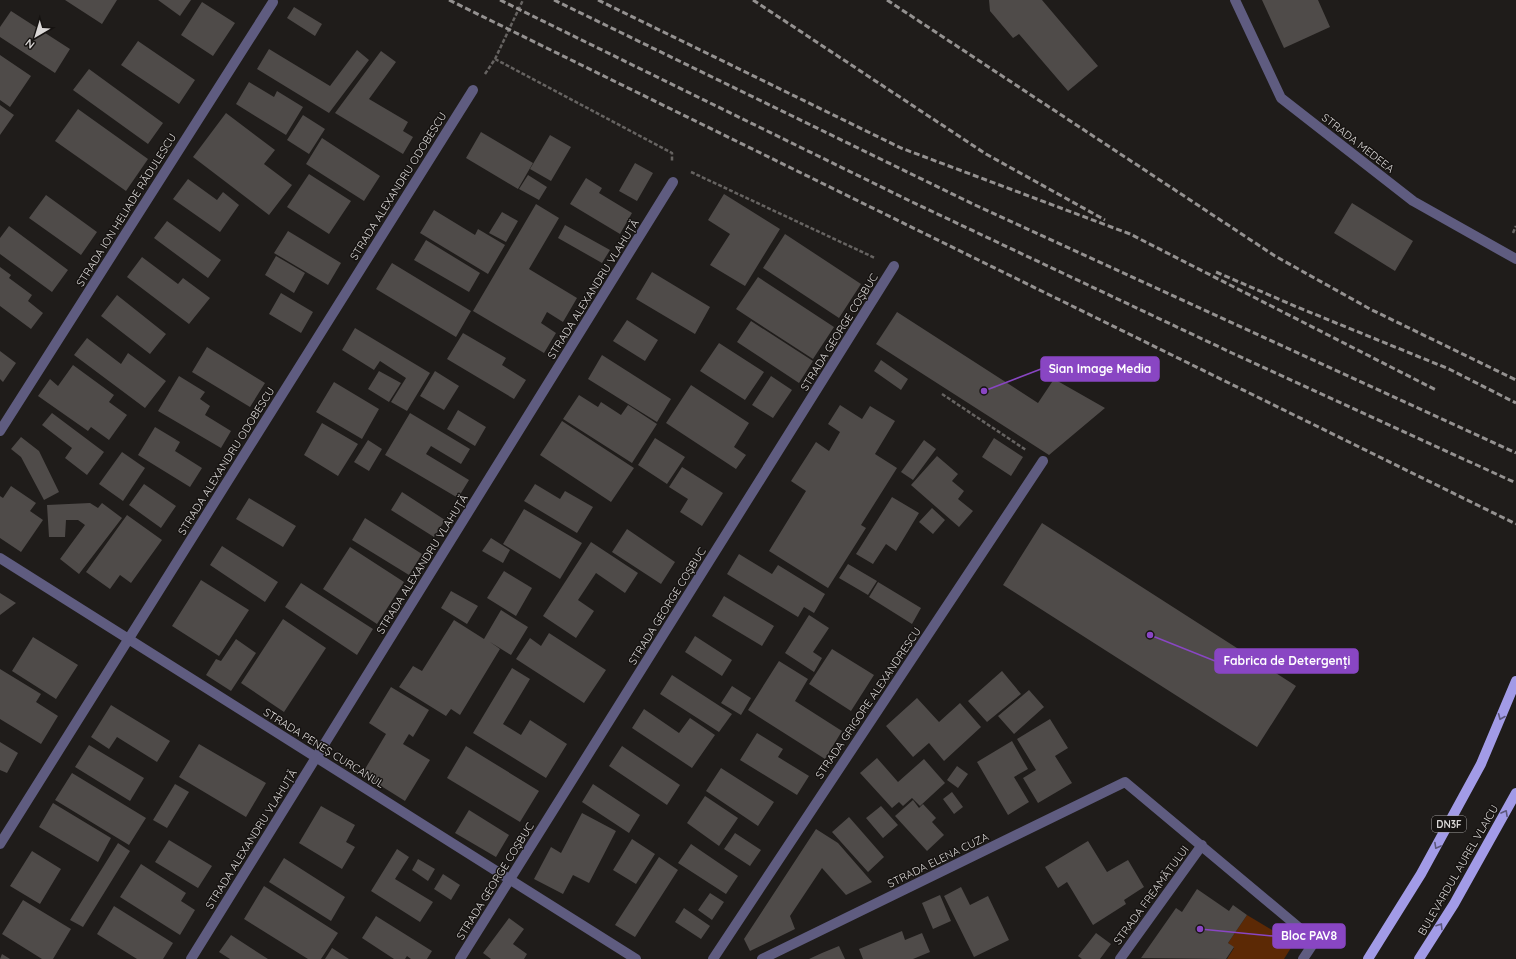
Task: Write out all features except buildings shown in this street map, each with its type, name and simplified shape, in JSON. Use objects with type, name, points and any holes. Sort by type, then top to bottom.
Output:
[{"type":"main road","name":"DN3F","points":[[1368,959],[1421,874],[1481,764],[1516,681]]},
{"type":"main road","name":"BULEVARDUL AUREL VLAICU","points":[[1420,959],[1454,904],[1516,793]]},
{"type":"street","name":"STRADA MEDEEA","points":[[1235,0],[1281,98],[1413,201],[1516,259]]},
{"type":"street","name":"STRADA ION HELIADE RĂDULESCU","points":[[0,431],[273,2]]},
{"type":"street","name":"STRADA ALEXANDRU ODOBESCU","points":[[0,844],[473,90]]},
{"type":"street","name":"STRADA ALEXANDRU VLAHUȚĂ","points":[[191,959],[674,182]]},
{"type":"street","name":"STRADA GEORGE COȘBUC","points":[[460,959],[894,266]]},
{"type":"street","name":"STRADA GRIGORE ALEXANDRESCU","points":[[714,959],[1043,461]]},
{"type":"street","name":"STRADA PENEȘ CURCANUL","points":[[0,558],[636,959]]},
{"type":"street","name":"STRADA ELENA CUZA","points":[[762,959],[1125,782],[1202,845]]},
{"type":"street","name":"STRADA FREAMĂTULUI","points":[[1120,959],[1202,845]]},
{"type":"street","points":[[1202,845],[1315,941],[1303,959]]},
{"type":"path","points":[[473,90],[495,59],[523,0]]},
{"type":"path","points":[[495,59],[672,152],[672,164]]},
{"type":"path","points":[[687,170],[894,266]]},
{"type":"path","points":[[942,394],[1043,461]]},
{"type":"shaded area","points":[[1247,915],[1294,943],[1284,959],[1227,959],[1234,948],[1228,943]]},
{"type":"railway","points":[[449,0],[1516,524]]},
{"type":"railway","points":[[500,0],[910,201],[1232,353],[1516,483]]},
{"type":"railway","points":[[554,0],[975,205],[1516,453]]},
{"type":"railway","points":[[598,0],[901,148],[1130,234],[1436,390]]},
{"type":"railway","points":[[753,0],[986,154],[1105,220]]},
{"type":"railway","points":[[887,0],[1275,256],[1370,309],[1516,380]]},
{"type":"railway","points":[[1216,272],[1449,369],[1516,403]]},
{"type":"place","name":"Sian Image Media","points":[[984,391]]},
{"type":"place","name":"Fabrica de Detergenți","points":[[1150,635]]},
{"type":"place","name":"Bloc PAV8","points":[[1200,929]]}]
